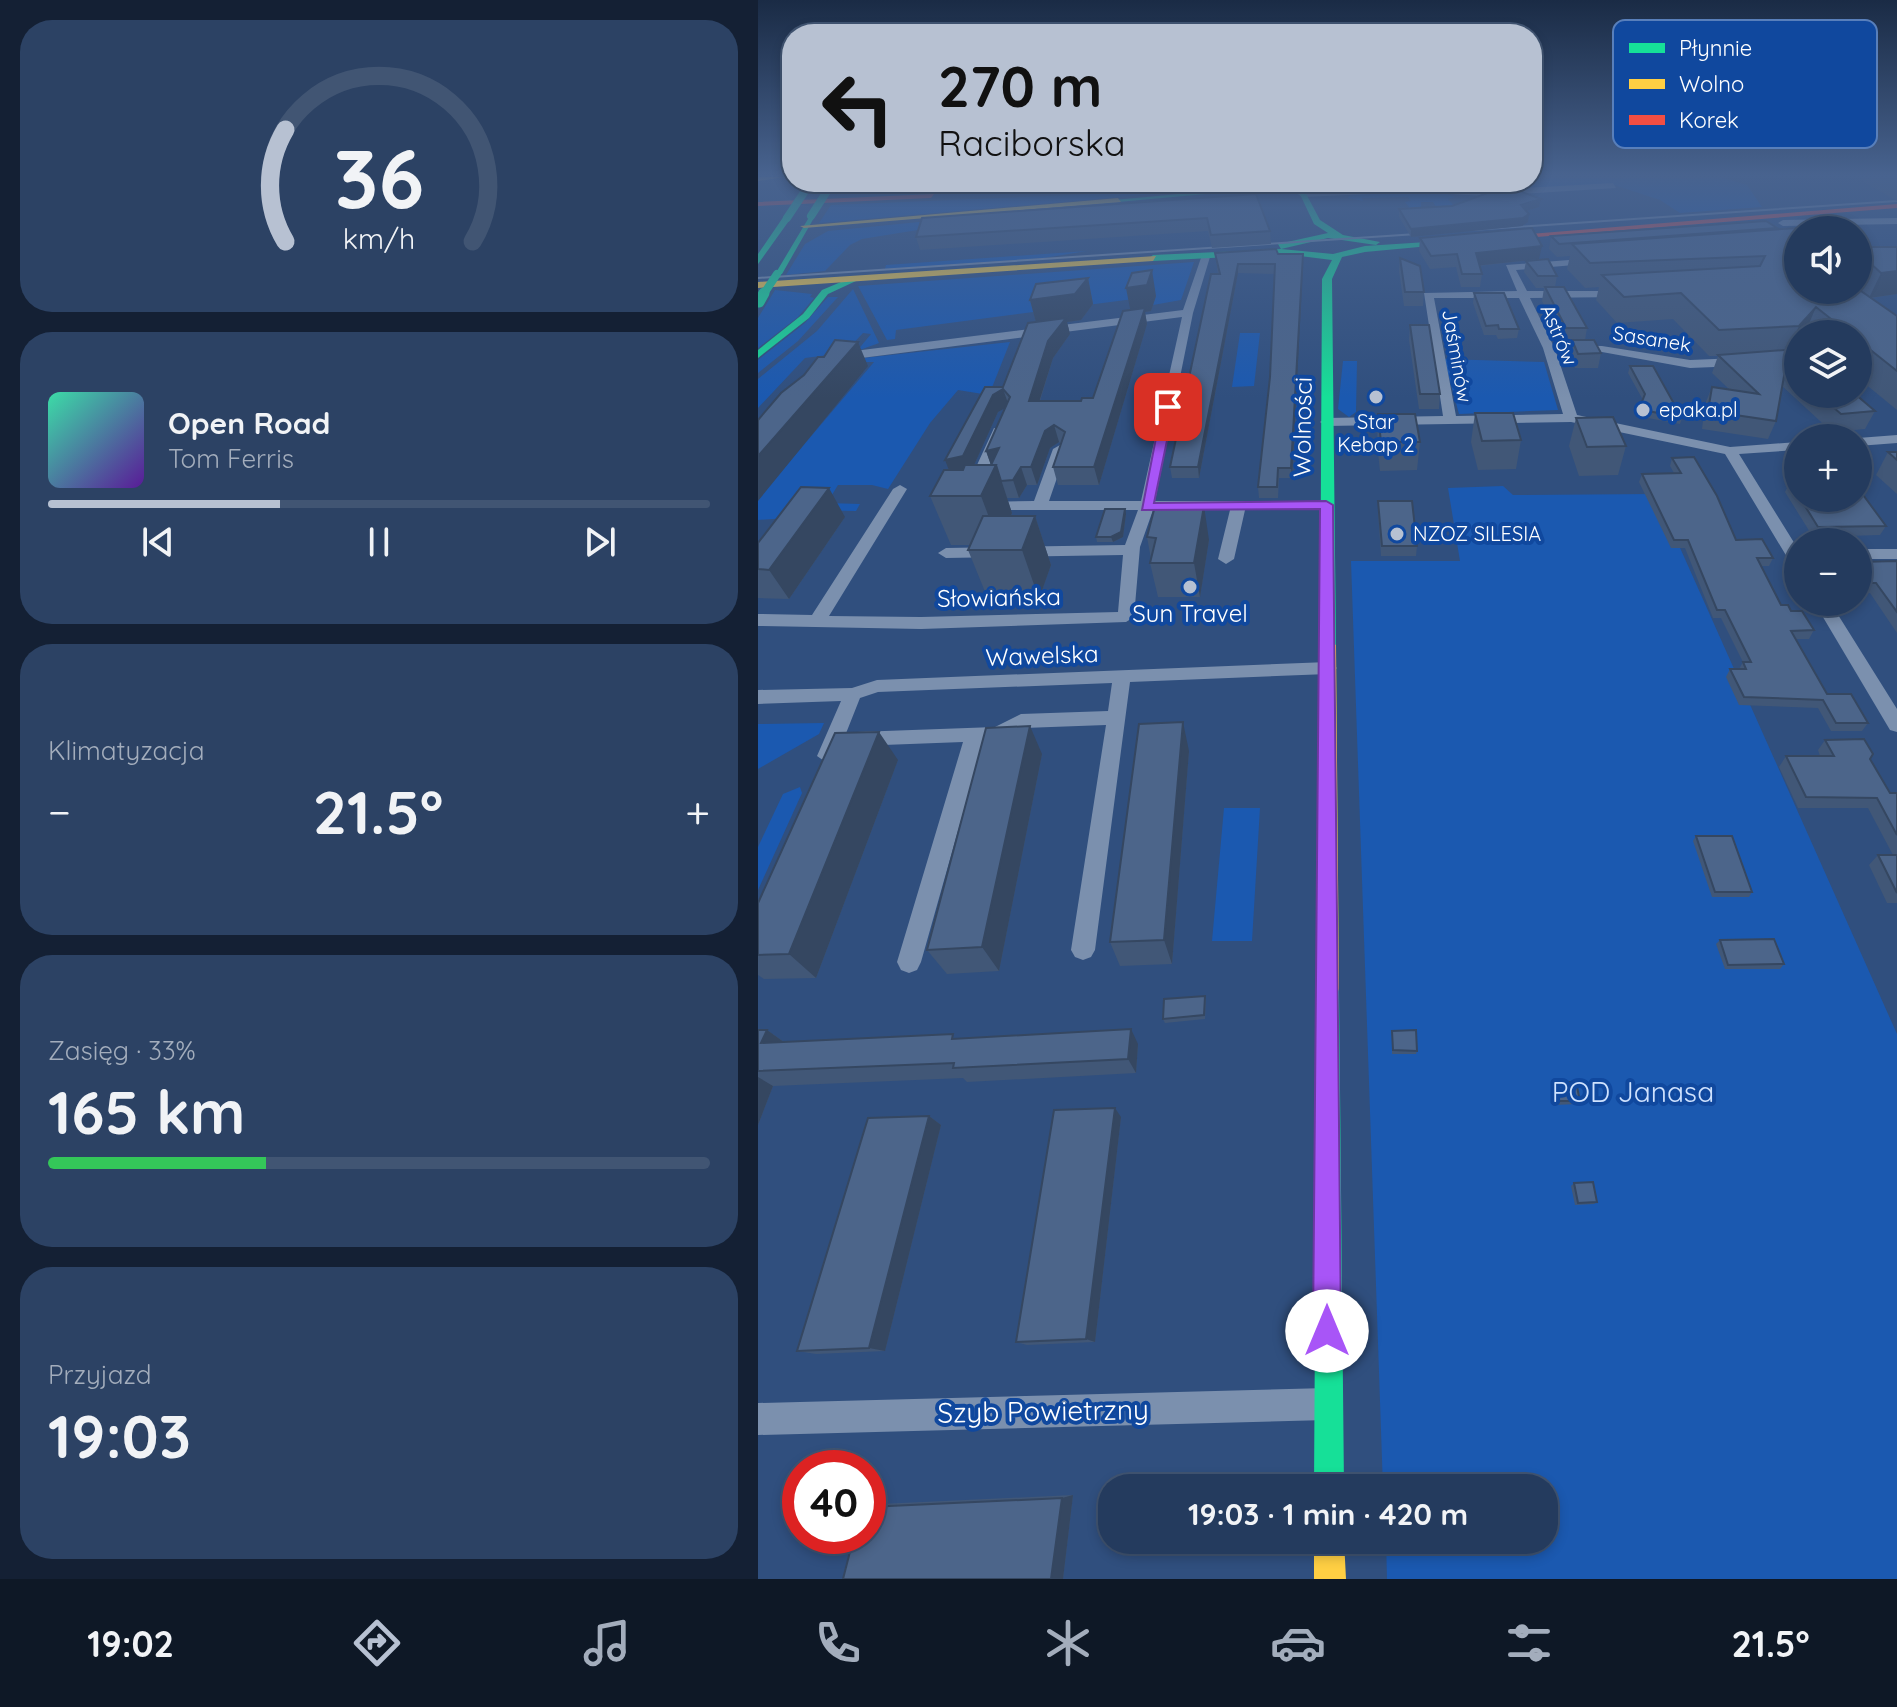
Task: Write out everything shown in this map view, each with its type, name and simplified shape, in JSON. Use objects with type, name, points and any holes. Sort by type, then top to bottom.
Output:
[{"type":"street","points":[[786,251],[787,256]]},
{"type":"street","points":[[758,297],[793,251]]},
{"type":"street","points":[[758,297],[860,278],[1234,251]]},
{"type":"street","points":[[1176,256],[1205,258],[1243,251]]},
{"type":"street","name":"Wolności","points":[[1313,251],[1316,265],[1327,279]]},
{"type":"street","name":"Wolności","points":[[1329,1474],[1327,279],[1344,251]]},
{"type":"street","name":"Słowiańska","points":[[758,620],[921,623],[1126,617],[1129,550],[1136,527],[1147,507],[1188,313],[1205,258]]},
{"type":"street","name":"Astrów","points":[[1571,418],[1549,348],[1510,267],[1600,260]]},
{"type":"street","points":[[758,355],[806,316],[818,286]]},
{"type":"street","points":[[1522,295],[1633,294]]},
{"type":"street","name":"Jaśminów","points":[[1450,420],[1428,295],[1522,295]]},
{"type":"street","points":[[821,360],[1188,313]]},
{"type":"street","name":"Sasanek","points":[[1549,348],[1602,349],[1690,364],[1752,361]]},
{"type":"street","points":[[1007,413],[965,506],[1326,505]]},
{"type":"street","points":[[1326,422],[1571,418],[1730,451],[1784,447]]},
{"type":"street","points":[[1872,441],[1897,439]]},
{"type":"street","points":[[1040,506],[1060,449]]},
{"type":"street","points":[[1730,451],[1784,536]]},
{"type":"street","points":[[818,620],[900,489]]},
{"type":"street","points":[[1226,559],[1238,506]]},
{"type":"street","points":[[946,553],[1129,550]]},
{"type":"street","points":[[1872,554],[1897,554]]},
{"type":"street","points":[[1831,616],[1895,718]]},
{"type":"street","name":"Wawelska","points":[[758,697],[853,694],[877,686],[1328,668]]},
{"type":"street","points":[[1083,950],[1122,677]]},
{"type":"street","points":[[816,781],[853,694]]},
{"type":"street","points":[[834,739],[998,734],[1021,721],[1117,718]]},
{"type":"street","points":[[909,962],[975,735]]},
{"type":"street","name":"Szyb Powietrzny","points":[[758,1419],[1327,1404]]},
{"type":"street","points":[[1329,1554],[1330,1579]]},
{"type":"green space","points":[[801,251],[845,251],[825,271],[786,275]]},
{"type":"green space","points":[[1087,251],[1044,258],[885,269],[886,265]]},
{"type":"green space","points":[[1194,262],[1181,300],[1153,305],[1149,297],[896,330],[895,339],[887,340],[858,286]]},
{"type":"green space","points":[[853,289],[879,343],[857,351],[871,334],[863,333],[844,353],[805,358],[758,408],[758,379],[817,331]]},
{"type":"green space","points":[[775,290],[812,294],[810,297],[814,298],[798,317],[758,348],[758,318]]},
{"type":"green space","points":[[828,297],[838,297],[798,341],[758,373],[758,360],[805,323]]},
{"type":"green space","points":[[1240,333],[1260,333],[1254,386],[1232,387]]},
{"type":"green space","points":[[1010,342],[989,395],[958,390],[930,423],[888,489],[872,485],[838,485],[827,503],[860,504],[856,511],[810,510],[789,518],[758,520],[758,499],[874,362],[852,362],[854,359]]},
{"type":"green space","points":[[1444,359],[1544,362],[1558,410],[1459,414]]},
{"type":"green space","points":[[1343,361],[1357,361],[1356,412],[1349,417],[1338,409]]},
{"type":"green space","name":"POD Janasa","points":[[1503,486],[1513,495],[1656,494],[1897,1034],[1897,1579],[1387,1579],[1386,1554],[1558,1554],[1558,1474],[1383,1474],[1351,561],[1460,561],[1448,488]]},
{"type":"green space","points":[[824,723],[819,734],[758,769],[758,724]]},
{"type":"green space","points":[[800,787],[802,793],[758,890],[758,847],[783,794]]},
{"type":"green space","points":[[1224,808],[1260,808],[1252,941],[1212,941]]},
{"type":"building","points":[[1277,251],[1278,254],[1303,254],[1291,468],[1278,468],[1277,487],[1258,487],[1270,377],[1275,264],[1238,264],[1198,467],[1170,467],[1211,274],[1220,274],[1215,253]]},
{"type":"building","points":[[1428,251],[1498,251],[1476,253],[1482,274],[1462,274],[1457,254],[1431,256]]},
{"type":"building","points":[[1578,251],[1784,251],[1784,304],[1872,304],[1872,299],[1897,316],[1897,371],[1872,351],[1872,320],[1832,320],[1816,307],[1804,320],[1784,320],[1784,327],[1719,330],[1681,293],[1624,297],[1602,275],[1760,266],[1765,256],[1590,263]]},
{"type":"building","points":[[1872,251],[1897,251],[1897,271],[1881,273],[1872,265]]},
{"type":"building","points":[[1400,258],[1420,266],[1424,292],[1405,292]]},
{"type":"building","points":[[1548,259],[1557,276],[1538,276],[1526,261]]},
{"type":"building","points":[[1152,270],[1147,285],[1126,288],[1132,273]]},
{"type":"building","points":[[1088,278],[1075,294],[1030,300],[1036,284]]},
{"type":"building","points":[[1545,287],[1564,287],[1587,328],[1566,328]]},
{"type":"building","points":[[1474,293],[1504,293],[1519,329],[1486,326]]},
{"type":"building","points":[[1145,308],[1094,467],[1053,467],[1065,432],[1054,425],[1045,431],[1031,467],[1021,467],[1013,480],[1001,481],[996,465],[991,465],[999,448],[986,451],[1010,397],[1003,389],[993,395],[963,456],[945,460],[985,387],[1003,387],[1028,323],[1066,318],[1048,341],[1029,401],[1081,401],[1082,398],[1093,398],[1123,311]]},
{"type":"building","points":[[1410,325],[1429,325],[1440,394],[1420,394]]},
{"type":"building","points":[[835,340],[858,342],[758,456],[758,420],[818,357],[824,357]]},
{"type":"building","points":[[1572,340],[1594,340],[1601,353],[1578,354]]},
{"type":"building","points":[[1784,350],[1784,376],[1776,421],[1708,411],[1712,387],[1759,394],[1718,355]]},
{"type":"building","points":[[1630,366],[1653,366],[1682,418],[1639,409],[1645,394]]},
{"type":"building","points":[[1834,408],[1871,408],[1875,411],[1841,414]]},
{"type":"building","points":[[1475,413],[1513,413],[1521,440],[1482,441]]},
{"type":"building","points":[[1378,414],[1415,414],[1420,442],[1381,442]]},
{"type":"building","points":[[1613,417],[1626,446],[1587,447],[1576,418]]},
{"type":"building","points":[[1694,457],[1717,496],[1736,540],[1762,539],[1773,558],[1757,558],[1781,605],[1784,605],[1784,616],[1805,616],[1814,630],[1791,631],[1827,694],[1851,694],[1868,723],[1836,723],[1823,700],[1744,697],[1730,669],[1746,669],[1743,662],[1751,662],[1725,610],[1717,610],[1688,540],[1674,540],[1642,474],[1681,473],[1672,458]]},
{"type":"building","points":[[965,465],[996,465],[981,496],[930,496],[944,470],[963,470]]},
{"type":"building","points":[[801,487],[829,488],[769,570],[758,569],[758,543]]},
{"type":"building","name":"NZOZ SILESIA","points":[[1378,501],[1412,501],[1417,546],[1382,546]]},
{"type":"building","points":[[1155,506],[1204,506],[1194,563],[1150,563],[1156,538],[1147,537]]},
{"type":"building","points":[[1872,507],[1886,526],[1818,527],[1809,512],[1872,512]]},
{"type":"building","points":[[1105,509],[1125,509],[1121,532],[1111,537],[1096,537]]},
{"type":"building","points":[[983,516],[1035,516],[1022,550],[968,550]]},
{"type":"building","points":[[1897,561],[1897,612],[1876,583],[1872,583],[1872,562]]},
{"type":"building","points":[[1183,722],[1164,940],[1110,942],[1139,724]]},
{"type":"building","points":[[1030,726],[982,947],[927,950],[986,728]]},
{"type":"building","points":[[879,732],[789,954],[758,955],[758,903],[835,733]]},
{"type":"building","points":[[1864,739],[1873,754],[1870,759],[1890,793],[1897,793],[1897,835],[1877,798],[1806,797],[1786,756],[1834,756],[1825,740]]},
{"type":"building","points":[[1696,836],[1732,836],[1752,892],[1715,892]]},
{"type":"building","points":[[1878,855],[1897,855],[1897,893]]},
{"type":"building","points":[[1774,939],[1784,964],[1728,965],[1720,940]]},
{"type":"building","points":[[1205,996],[1204,1015],[1163,1019],[1164,999]]},
{"type":"building","points":[[1131,1029],[1128,1059],[953,1068],[954,1063],[758,1071],[758,1030],[767,1030],[761,1043],[953,1034],[952,1039]]},
{"type":"building","points":[[1416,1030],[1417,1051],[1393,1050],[1392,1031]]},
{"type":"building","points":[[1553,1082],[1576,1082],[1580,1101],[1557,1101]]},
{"type":"building","points":[[1115,1108],[1086,1339],[1016,1342],[1054,1110]]},
{"type":"building","points":[[929,1116],[869,1348],[797,1351],[868,1118]]},
{"type":"building","points":[[1593,1182],[1597,1202],[1578,1203],[1574,1183]]},
{"type":"building","points":[[1062,1498],[1051,1579],[843,1579],[849,1554],[886,1554],[886,1506]]},
{"type":"tram line","points":[[758,278],[1167,251]]},
{"type":"traffic: fast","points":[[758,261],[765,251]]},
{"type":"traffic: fast","points":[[777,274],[791,251]]},
{"type":"traffic: fast","points":[[1153,258],[1284,251],[1333,257],[1358,251]]},
{"type":"traffic: fast","points":[[1328,645],[1327,279],[1338,257]]},
{"type":"traffic: fast","points":[[759,302],[777,274]]},
{"type":"traffic: fast","points":[[758,355],[806,316],[825,292],[851,281]]},
{"type":"traffic: fast","points":[[1328,989],[1329,1474]]},
{"type":"traffic: slow","points":[[758,285],[1153,258]]},
{"type":"traffic: slow","points":[[1328,645],[1328,989]]},
{"type":"traffic: slow","points":[[1329,1554],[1330,1579]]},
{"type":"place","name":"Star Kebap 2","points":[[1376,397]]},
{"type":"place","name":"epaka.pl","points":[[1643,410]]},
{"type":"place","name":"NZOZ SILESIA","points":[[1397,534]]},
{"type":"place","name":"Sun Travel","points":[[1190,587]]},
{"type":"route","points":[[1168,407],[1147,507],[1326,505],[1327,1331]]}]
